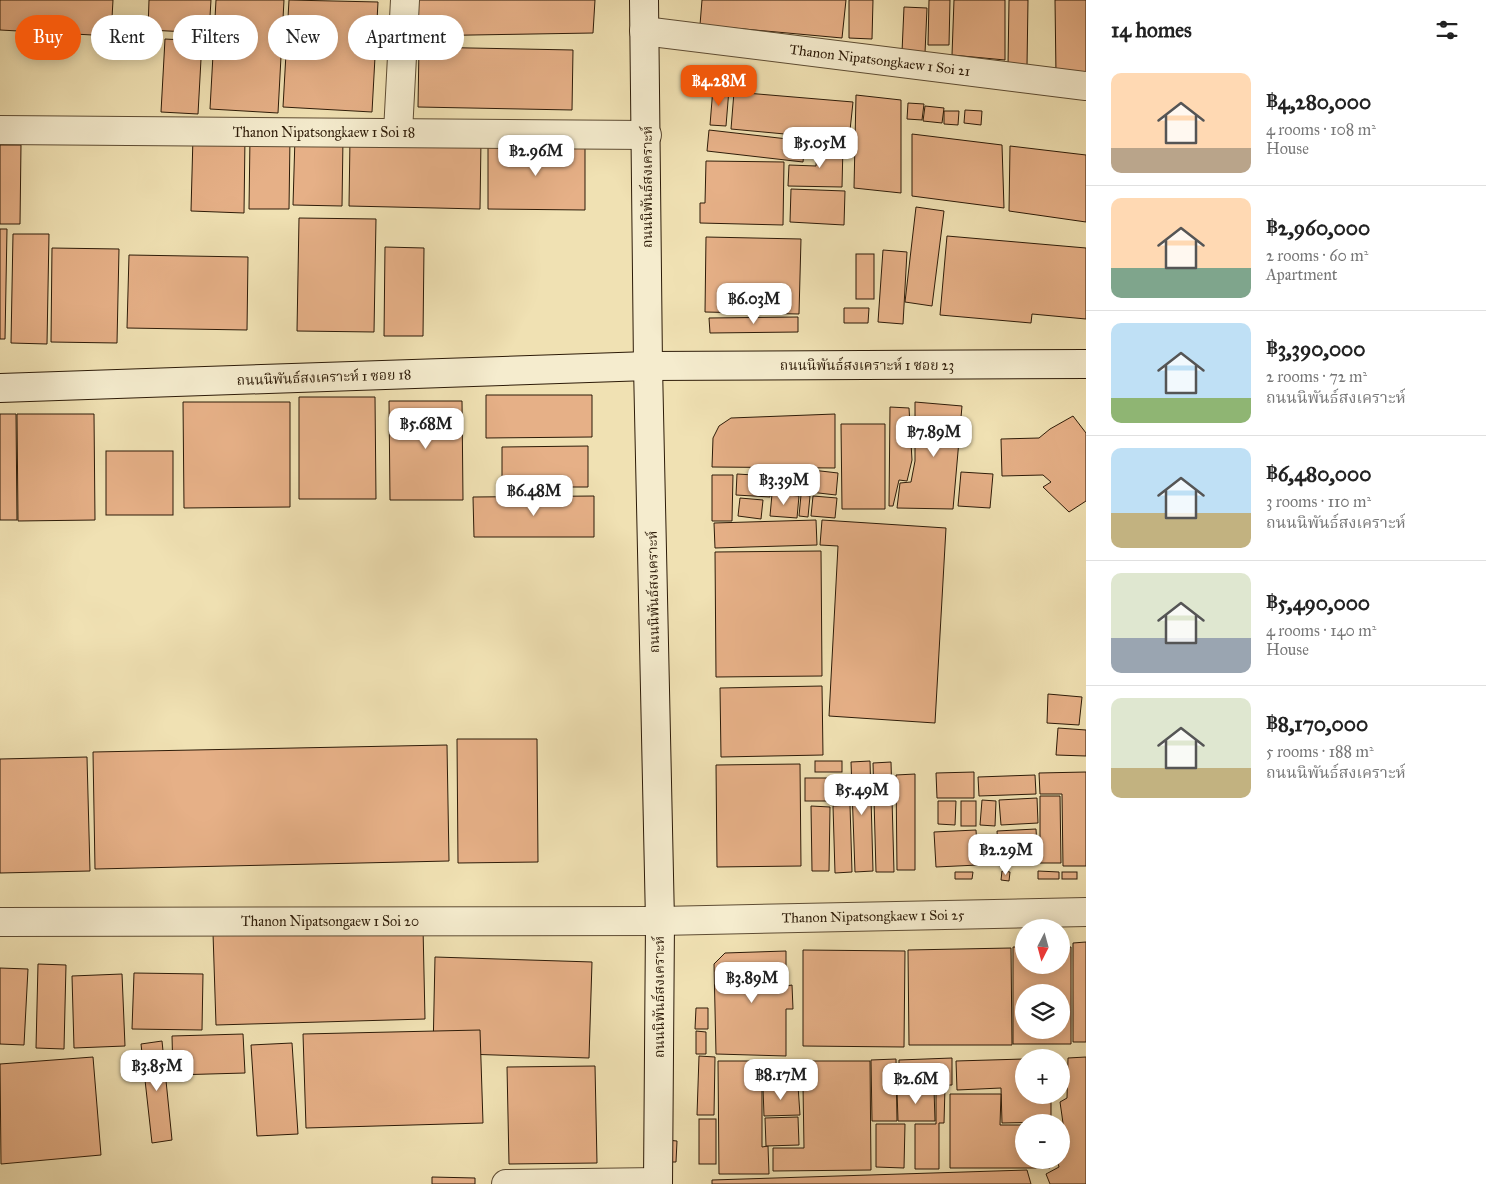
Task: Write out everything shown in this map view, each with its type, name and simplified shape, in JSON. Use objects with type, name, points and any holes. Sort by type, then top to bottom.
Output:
[{"type":"street","points":[[398,132],[405,0]]},
{"type":"street","name":"ถนนนิพันธ์สงเคราะห์","points":[[644,0],[647,134],[648,366],[660,921],[658,1183]]},
{"type":"street","name":"Thanon Nipatsongkaew 1 Soi 21","points":[[644,31],[1086,86]]},
{"type":"street","name":"Thanon Nipatsongkaew 1 Soi 18","points":[[0,130],[647,134]]},
{"type":"street","name":"ถนนนิพันธ์สงเคราะห์ 1 ซอย 23","points":[[648,366],[1086,364]]},
{"type":"street","name":"ถนนนิพันธ์สงเคราะห์ 1 ซอย 18","points":[[0,388],[648,366]]},
{"type":"street","name":"Thanon Nipatsongkaew 1 Soi 25","points":[[660,921],[1086,912]]},
{"type":"street","name":"Thanon Nipatsongaew 1 Soi 20","points":[[0,922],[660,921]]},
{"type":"street","points":[[506,1184],[658,1183]]},
{"type":"building","points":[[0,0],[113,0],[112,15],[91,15],[91,35],[81,34],[81,15],[15,15],[15,31],[0,30]]},
{"type":"building","points":[[149,0],[211,0],[210,15],[173,15],[173,31],[163,31],[163,15],[148,15]]},
{"type":"building","points":[[216,0],[284,0],[283,15],[268,15],[268,60],[281,60],[278,113],[210,109],[213,60],[258,60],[258,15],[215,15]]},
{"type":"building","points":[[289,0],[378,2],[377,15],[348,15],[348,60],[375,60],[372,112],[283,107],[286,60],[338,60],[338,15],[288,15]]},
{"type":"building","points":[[412,0],[595,0],[593,33],[464,35],[464,15],[412,15]]},
{"type":"building","points":[[702,0],[846,0],[842,38],[700,25]]},
{"type":"building","points":[[849,0],[873,0],[872,39],[849,38]]},
{"type":"building","points":[[929,0],[950,0],[949,45],[928,45]]},
{"type":"building","points":[[954,0],[1005,0],[1005,60],[952,55]]},
{"type":"building","points":[[1009,0],[1028,0],[1027,66],[1008,66]]},
{"type":"building","points":[[1055,0],[1086,0],[1086,75],[1056,75]]},
{"type":"building","points":[[904,7],[927,8],[925,53],[902,52]]},
{"type":"building","points":[[165,39],[173,39],[173,60],[201,60],[198,114],[161,112]]},
{"type":"building","points":[[464,48],[573,50],[572,110],[418,107],[419,60],[464,60]]},
{"type":"building","points":[[713,88],[729,89],[726,126],[710,125]]},
{"type":"building","points":[[734,92],[853,102],[849,140],[731,129]]},
{"type":"building","points":[[856,95],[901,100],[901,193],[854,188]]},
{"type":"building","points":[[908,103],[924,104],[922,120],[907,119]]},
{"type":"building","points":[[925,106],[944,108],[942,123],[923,121]]},
{"type":"building","points":[[965,110],[982,111],[981,125],[964,123]]},
{"type":"building","points":[[944,111],[959,111],[958,125],[944,124]]},
{"type":"building","points":[[709,130],[805,141],[803,162],[707,151]]},
{"type":"building","points":[[912,134],[1002,145],[1004,208],[912,196]]},
{"type":"building","points":[[193,136],[245,137],[244,213],[191,211]]},
{"type":"building","points":[[250,137],[290,138],[289,209],[249,209]]},
{"type":"building","points":[[295,137],[343,138],[342,206],[293,205]]},
{"type":"building","points":[[350,138],[481,140],[480,209],[349,206]]},
{"type":"building","points":[[488,144],[585,145],[585,210],[488,209]]},
{"type":"building","points":[[817,144],[843,145],[842,187],[788,186],[789,165],[816,166]]},
{"type":"building","points":[[0,145],[21,145],[20,224],[0,224]]},
{"type":"building","points":[[1010,146],[1086,155],[1086,222],[1009,211]]},
{"type":"building","points":[[706,161],[784,162],[783,225],[700,223],[700,203],[705,203]]},
{"type":"building","points":[[791,189],[845,191],[844,225],[790,222]]},
{"type":"building","points":[[916,207],[944,211],[932,306],[905,302]]},
{"type":"building","points":[[299,218],[376,219],[374,332],[297,331]]},
{"type":"building","points":[[0,229],[7,229],[5,339],[0,339]]},
{"type":"building","points":[[13,234],[49,234],[47,344],[11,343]]},
{"type":"building","points":[[947,236],[1086,248],[1086,319],[1032,314],[1031,323],[940,315]]},
{"type":"building","points":[[706,237],[801,239],[799,314],[705,312]]},
{"type":"building","points":[[385,247],[424,248],[423,336],[384,336]]},
{"type":"building","points":[[52,248],[119,249],[117,343],[51,342]]},
{"type":"building","points":[[883,250],[907,252],[903,324],[878,322]]},
{"type":"building","points":[[856,254],[874,254],[874,299],[856,299]]},
{"type":"building","points":[[129,255],[248,257],[247,330],[127,328]]},
{"type":"building","points":[[844,308],[869,308],[868,323],[844,323]]},
{"type":"building","points":[[798,317],[798,332],[710,333],[709,318]]},
{"type":"building","points":[[486,395],[592,395],[592,437],[486,438]]},
{"type":"building","points":[[299,397],[375,397],[376,499],[299,499]]},
{"type":"building","points":[[389,401],[462,401],[463,500],[390,500]]},
{"type":"building","points":[[183,402],[290,402],[290,507],[184,508]]},
{"type":"building","points":[[915,402],[962,406],[953,509],[897,508],[900,483],[911,482],[915,461]]},
{"type":"building","points":[[890,407],[909,408],[912,460],[907,481],[899,480],[893,506],[889,506]]},
{"type":"building","points":[[0,414],[16,414],[17,520],[0,520]]},
{"type":"building","points":[[17,414],[94,414],[95,520],[18,521]]},
{"type":"building","points":[[835,414],[835,468],[712,467],[713,438],[719,426],[731,418]]},
{"type":"building","points":[[1073,416],[1086,433],[1086,501],[1069,512],[1043,487],[1051,482],[1043,475],[1002,476],[1001,439],[1039,438],[1050,429]]},
{"type":"building","points":[[841,424],[885,424],[885,509],[842,509]]},
{"type":"building","points":[[588,446],[588,487],[502,487],[502,447]]},
{"type":"building","points":[[106,451],[173,451],[173,515],[106,515]]},
{"type":"building","points":[[784,470],[808,471],[807,491],[784,491]]},
{"type":"building","points":[[812,470],[838,473],[836,495],[810,492]]},
{"type":"building","points":[[961,472],[993,474],[990,508],[958,506]]},
{"type":"building","points":[[737,474],[771,476],[770,497],[736,495]]},
{"type":"building","points":[[712,475],[733,475],[732,521],[712,521]]},
{"type":"building","points":[[772,494],[799,496],[797,518],[770,516]]},
{"type":"building","points":[[801,495],[810,496],[808,517],[799,516]]},
{"type":"building","points":[[594,496],[594,537],[474,537],[473,497]]},
{"type":"building","points":[[813,496],[837,498],[835,518],[811,516]]},
{"type":"building","points":[[740,498],[763,500],[761,519],[738,516]]},
{"type":"building","points":[[816,520],[817,545],[715,548],[714,523]]},
{"type":"building","points":[[822,520],[946,528],[935,723],[829,716],[838,546],[820,545]]},
{"type":"building","points":[[821,551],[822,676],[716,677],[715,552]]},
{"type":"building","points":[[822,686],[823,755],[721,757],[720,688]]},
{"type":"building","points":[[1048,694],[1082,697],[1079,725],[1047,723]]},
{"type":"building","points":[[1058,728],[1086,730],[1086,756],[1056,755]]},
{"type":"building","points":[[457,739],[537,739],[538,862],[458,863]]},
{"type":"building","points":[[447,745],[449,861],[95,869],[93,752]]},
{"type":"building","points":[[87,757],[90,871],[0,873],[0,759]]},
{"type":"building","points":[[815,761],[842,761],[842,772],[815,772]]},
{"type":"building","points":[[870,761],[873,871],[855,872],[851,762]]},
{"type":"building","points":[[891,762],[894,872],[876,872],[873,763]]},
{"type":"building","points":[[800,764],[801,866],[717,867],[716,765]]},
{"type":"building","points":[[974,772],[974,798],[937,798],[936,773]]},
{"type":"building","points":[[1086,772],[1086,866],[1063,866],[1062,794],[1040,794],[1039,773]]},
{"type":"building","points":[[915,774],[915,870],[897,870],[896,775]]},
{"type":"building","points":[[1035,775],[1036,794],[979,796],[978,777]]},
{"type":"building","points":[[805,778],[837,778],[837,801],[805,801]]},
{"type":"building","points":[[1040,796],[1060,796],[1061,863],[1040,863]]},
{"type":"building","points":[[1037,798],[1038,823],[1001,825],[999,800]]},
{"type":"building","points":[[982,800],[996,801],[995,826],[980,825]]},
{"type":"building","points":[[938,801],[956,801],[955,825],[938,824]]},
{"type":"building","points":[[961,801],[976,801],[976,826],[961,826]]},
{"type":"building","points":[[850,805],[852,872],[835,873],[833,806]]},
{"type":"building","points":[[811,806],[830,807],[829,871],[812,871]]},
{"type":"building","points":[[1036,829],[1038,864],[999,866],[997,831]]},
{"type":"building","points":[[976,830],[978,865],[936,867],[934,832]]},
{"type":"building","points":[[1002,871],[1010,872],[1009,881],[1001,880]]},
{"type":"building","points":[[1038,871],[1059,872],[1059,879],[1038,879]]},
{"type":"building","points":[[955,872],[973,872],[972,879],[955,879]]},
{"type":"building","points":[[1062,872],[1077,872],[1077,879],[1062,879]]},
{"type":"building","points":[[423,927],[425,1019],[216,1025],[213,933]]},
{"type":"building","points":[[1086,942],[1086,1042],[1073,1042],[1073,943]]},
{"type":"building","points":[[1013,947],[1015,947],[1015,974],[1070,974],[1071,947],[1071,1044],[1013,1044]]},
{"type":"building","points":[[1011,948],[1012,1045],[909,1045],[908,950]]},
{"type":"building","points":[[803,950],[905,951],[904,1047],[803,1046]]},
{"type":"building","points":[[786,951],[786,986],[792,985],[793,1009],[786,1009],[786,1056],[716,1054],[714,964],[725,953]]},
{"type":"building","points":[[435,957],[592,962],[589,1058],[433,1053]]},
{"type":"building","points":[[38,964],[66,965],[64,1049],[36,1048]]},
{"type":"building","points":[[0,968],[28,969],[24,1045],[0,1044]]},
{"type":"building","points":[[134,973],[203,974],[202,1030],[132,1029]]},
{"type":"building","points":[[122,974],[125,1046],[74,1048],[72,976]]},
{"type":"building","points":[[696,1008],[708,1008],[708,1029],[695,1029]]},
{"type":"building","points":[[480,1030],[483,1123],[306,1128],[303,1034]]},
{"type":"building","points":[[696,1031],[706,1032],[706,1054],[696,1054]]},
{"type":"building","points":[[243,1034],[245,1073],[173,1075],[172,1036]]},
{"type":"building","points":[[162,1041],[172,1140],[152,1143],[141,1044]]},
{"type":"building","points":[[292,1043],[298,1134],[257,1136],[251,1045]]},
{"type":"building","points":[[699,1056],[715,1057],[714,1115],[697,1115]]},
{"type":"building","points":[[93,1057],[101,1155],[1,1164],[0,1064]]},
{"type":"building","points":[[1086,1057],[1086,1184],[1050,1184],[1046,1174],[1055,1169],[1070,1169],[1070,1114],[1062,1114],[1060,1104],[1070,1104],[1070,1058]]},
{"type":"building","points":[[952,1058],[952,1085],[899,1086],[899,1060]]},
{"type":"building","points":[[896,1059],[897,1121],[872,1121],[871,1060]]},
{"type":"building","points":[[1015,1059],[1015,1104],[1051,1104],[1051,1114],[1015,1114],[1015,1123],[1002,1123],[1001,1088],[957,1090],[956,1061]]},
{"type":"building","points":[[718,1061],[767,1061],[767,1086],[762,1086],[762,1147],[768,1146],[769,1174],[719,1174]]},
{"type":"building","points":[[771,1061],[870,1061],[871,1170],[773,1171],[773,1148],[804,1148],[803,1086],[771,1086]]},
{"type":"building","points":[[595,1066],[597,1163],[509,1164],[507,1067]]},
{"type":"building","points":[[798,1086],[800,1115],[764,1116],[763,1088]]},
{"type":"building","points":[[936,1086],[945,1087],[944,1123],[939,1123],[939,1169],[915,1169],[915,1124],[936,1124]]},
{"type":"building","points":[[934,1089],[935,1121],[898,1121],[897,1090]]},
{"type":"building","points":[[950,1094],[1001,1094],[1000,1125],[1015,1125],[1015,1168],[950,1168]]},
{"type":"building","points":[[798,1117],[799,1145],[766,1146],[765,1118]]},
{"type":"building","points":[[699,1119],[716,1119],[716,1164],[699,1164]]},
{"type":"building","points":[[876,1124],[905,1124],[904,1168],[876,1167]]},
{"type":"building","points":[[667,1140],[677,1141],[676,1162],[666,1162]]},
{"type":"building","points":[[1027,1170],[1031,1184],[712,1184],[712,1180]]},
{"type":"building","points":[[432,1177],[475,1178],[475,1184],[432,1184]]}]
